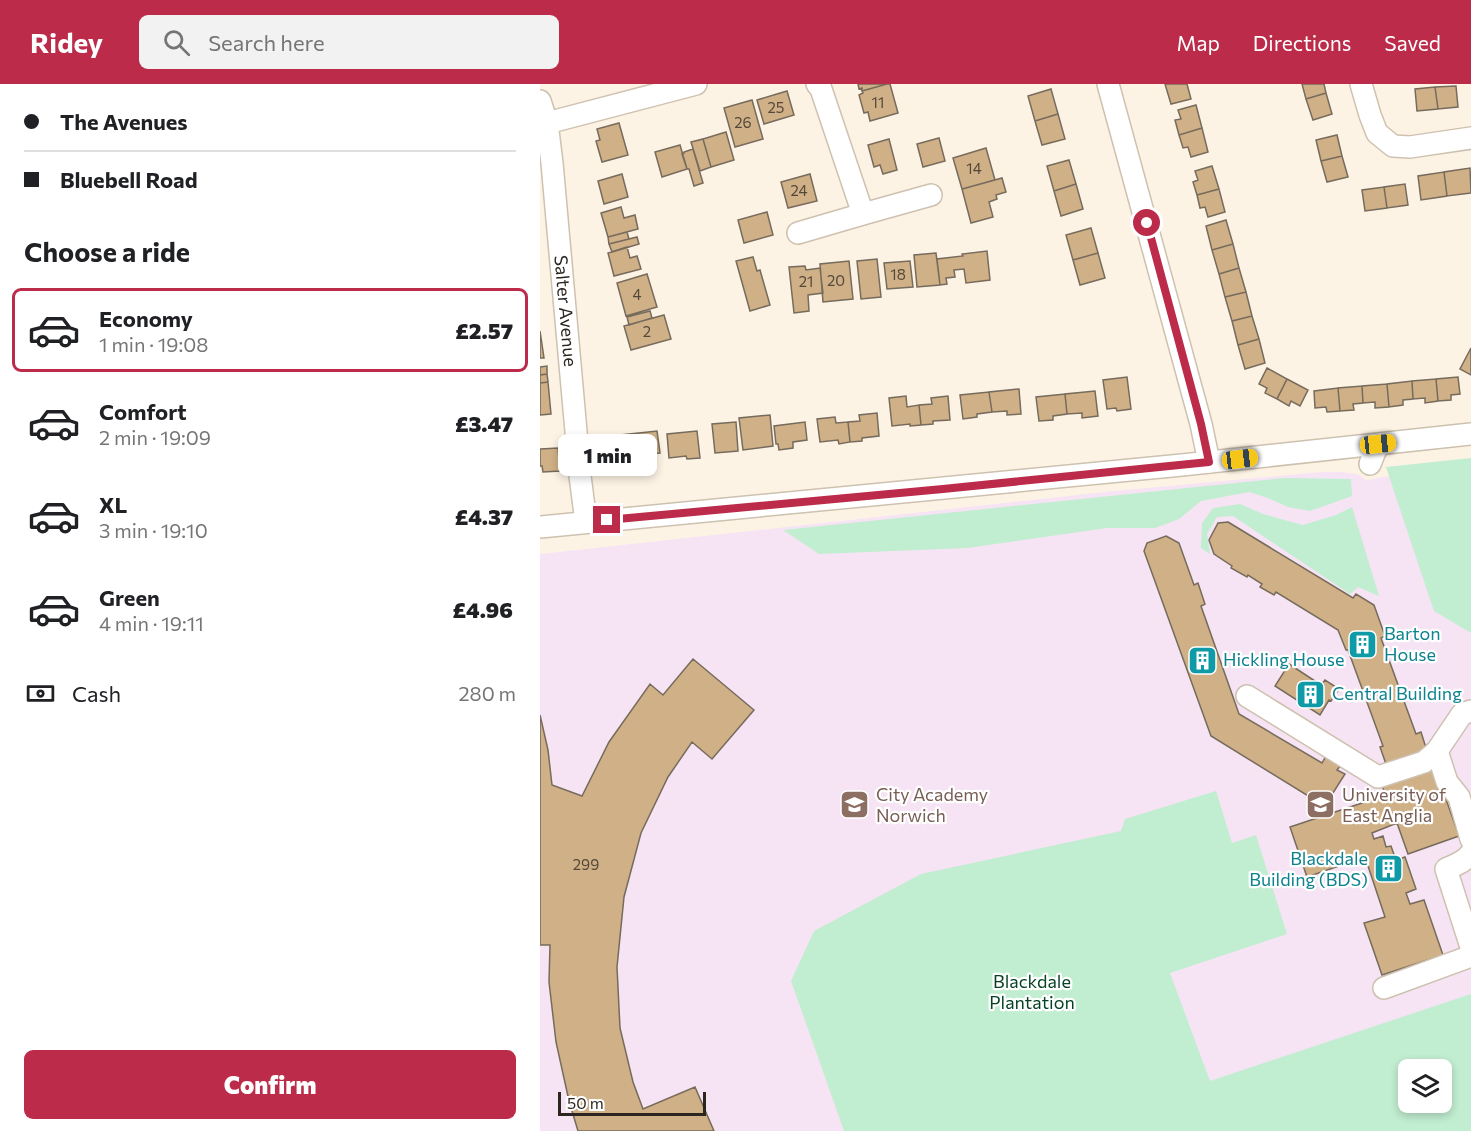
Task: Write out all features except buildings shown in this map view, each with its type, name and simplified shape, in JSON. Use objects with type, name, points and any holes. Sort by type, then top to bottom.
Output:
[{"type":"street","points":[[547,123],[696,84]]},
{"type":"street","points":[[817,84],[821,89],[863,214]]},
{"type":"street","points":[[1108,84],[1196,403],[1209,462]]},
{"type":"street","points":[[1361,84],[1377,133],[1393,146],[1410,147],[1471,138]]},
{"type":"street","name":"Salter Avenue","points":[[540,101],[547,123],[555,185],[586,522]]},
{"type":"street","points":[[798,233],[931,195]]},
{"type":"street","points":[[540,527],[931,490],[1471,434]]},
{"type":"street","points":[[1370,464],[1378,444]]},
{"type":"street","points":[[1247,696],[1378,777],[1424,762],[1437,751],[1462,714],[1471,711]]},
{"type":"street","points":[[1437,751],[1447,782],[1459,798],[1471,840]]},
{"type":"street","points":[[1471,853],[1468,858],[1446,869],[1471,947]]},
{"type":"street","points":[[1384,988],[1471,956]]},
{"type":"shaded area","points":[[1471,460],[1471,1131],[540,1131],[540,554],[1114,491],[1322,472],[1360,475],[1366,480],[1390,476],[1389,467]]},
{"type":"green space","points":[[1471,458],[1471,633],[1434,611],[1386,467]]},
{"type":"green space","points":[[1284,478],[1351,479],[1352,496],[1310,511],[1288,507],[1249,492],[1201,501],[1179,519],[1155,528],[1107,528],[968,548],[819,554],[783,530]]},
{"type":"green space","points":[[1240,504],[1263,514],[1303,525],[1336,515],[1352,507],[1379,596],[1358,587],[1350,594],[1233,516],[1217,517],[1207,534],[1210,554],[1201,548],[1202,523],[1213,508]]},
{"type":"green space","name":"Blackdale Plantation","points":[[1216,791],[1232,843],[1256,835],[1287,934],[1170,973],[1210,1081],[1471,994],[1471,1131],[844,1131],[791,981],[814,931],[921,874],[1121,831],[1125,819]]},
{"type":"place","name":"Barton House","points":[[1363,644]]},
{"type":"place","name":"Hickling House","points":[[1202,660]]},
{"type":"place","name":"Central Building","points":[[1311,694]]},
{"type":"place","name":"City Academy Norwich","points":[[855,805]]},
{"type":"place","name":"University of East Anglia","points":[[1321,805]]},
{"type":"place","name":"Blackdale Building (BDS)","points":[[1389,869]]},
{"type":"route","points":[[607,520],[1209,462],[1147,223]]}]
